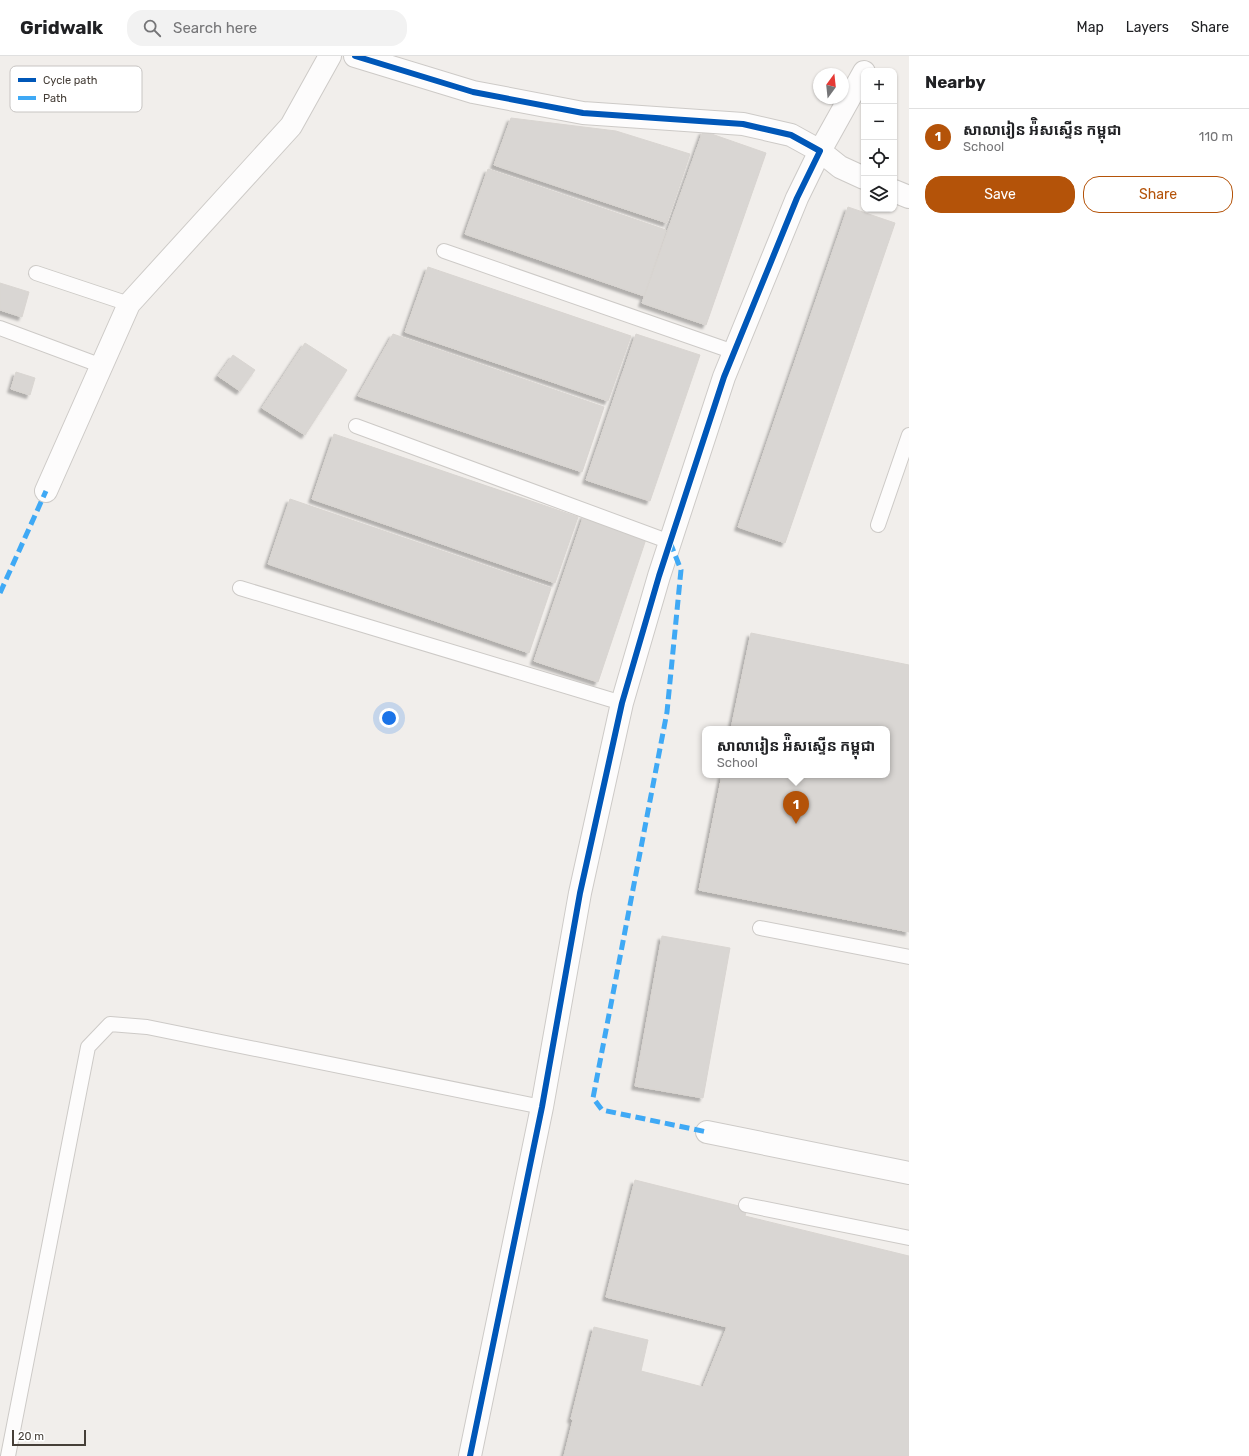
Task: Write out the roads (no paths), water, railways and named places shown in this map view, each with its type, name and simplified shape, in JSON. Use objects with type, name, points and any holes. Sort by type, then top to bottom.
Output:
[{"type":"street","points":[[46,491],[129,304],[290,126],[330,56]]},
{"type":"street","points":[[355,56],[473,92],[583,113],[743,124],[791,135],[820,151],[840,167],[861,177]]},
{"type":"street","points":[[866,68],[873,56]]},
{"type":"street","points":[[470,1456],[542,1107],[580,893],[622,703],[670,542],[724,377],[797,198],[820,151],[861,76]]},
{"type":"street","points":[[897,192],[909,197]]},
{"type":"street","points":[[707,1132],[909,1173]]},
{"type":"lane","points":[[444,251],[734,352]]},
{"type":"lane","points":[[36,273],[129,304]]},
{"type":"lane","points":[[0,328],[102,366]]},
{"type":"lane","points":[[356,426],[670,542]]},
{"type":"lane","points":[[878,525],[909,435]]},
{"type":"lane","points":[[240,588],[622,703]]},
{"type":"lane","points":[[760,928],[909,957]]},
{"type":"lane","points":[[8,1456],[88,1047],[110,1024],[155,1028],[542,1107]]},
{"type":"lane","points":[[746,1205],[909,1238]]},
{"type":"place","name":"សាលារៀន អ៉ិសស្ទើន កម្ពុជា","points":[[796,824]]}]
